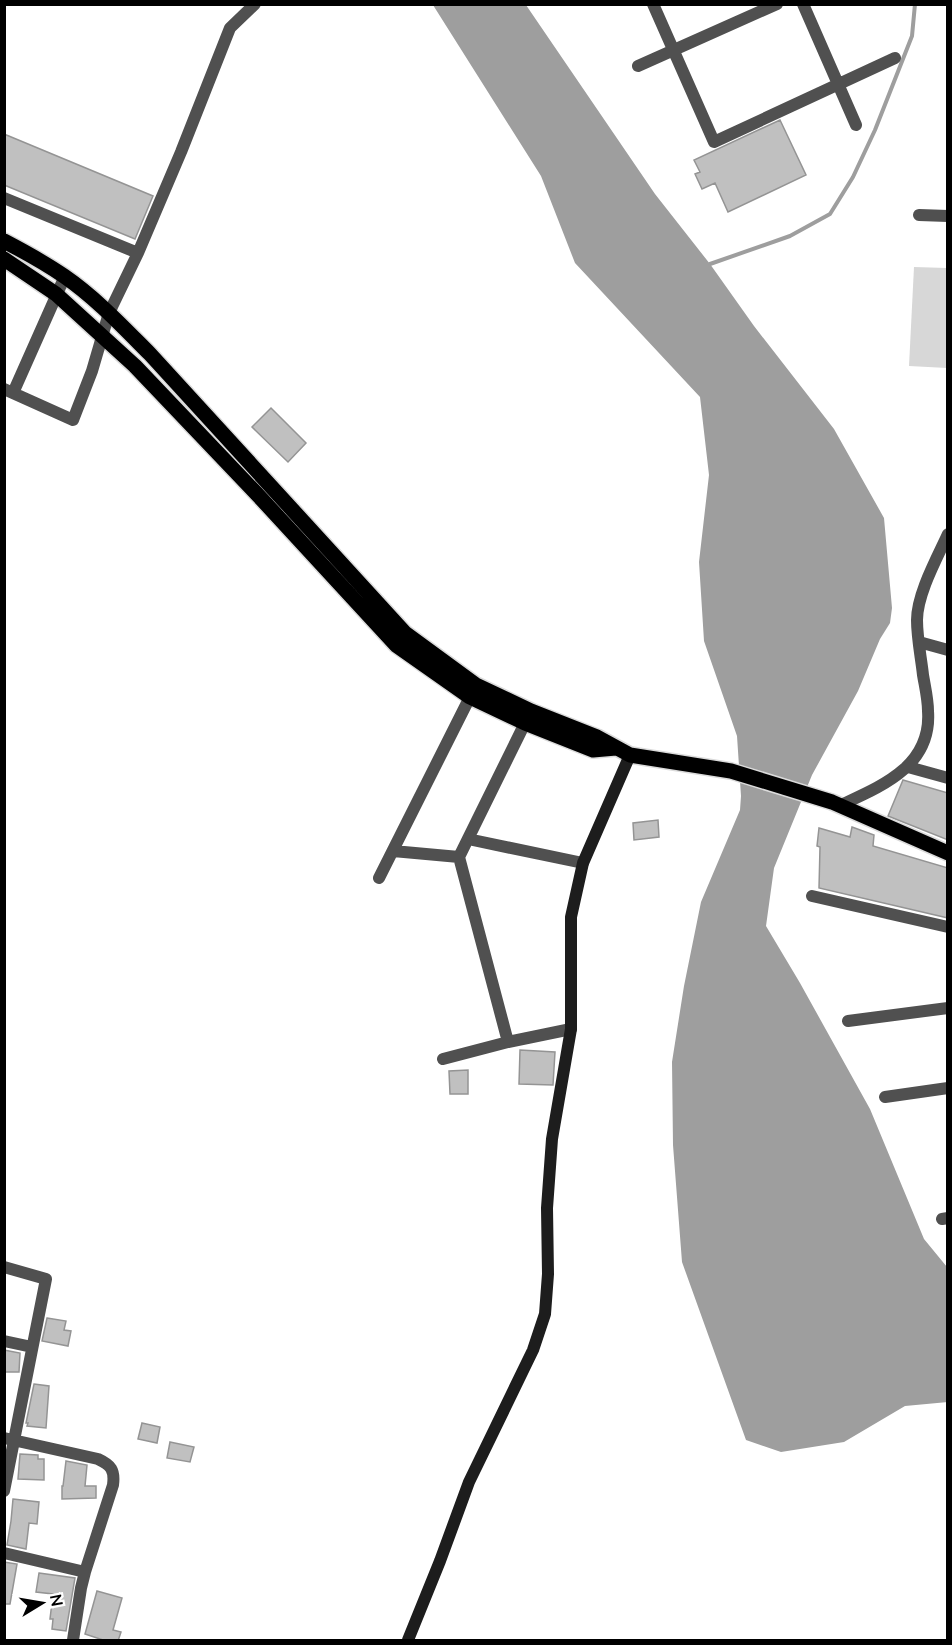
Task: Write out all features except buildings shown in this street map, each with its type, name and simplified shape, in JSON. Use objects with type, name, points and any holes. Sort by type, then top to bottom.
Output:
[{"type":"main road","points":[[7,242],[65,276],[110,313],[150,354],[262,488],[401,639],[473,691],[528,717],[597,737],[623,752],[731,771],[837,804],[948,853]]},
{"type":"main road","points":[[4,259],[56,294],[262,488]]},
{"type":"main road","points":[[408,1641],[469,1482],[533,1350],[545,1314],[548,1274],[547,1208],[552,1139],[571,1029],[571,917],[583,863],[623,752]]},
{"type":"street","points":[[65,276],[9,391],[73,420],[92,371],[110,313],[181,152],[230,28],[255,4]]},
{"type":"street","points":[[653,4],[714,142],[895,58]]},
{"type":"street","points":[[638,66],[777,4]]},
{"type":"street","points":[[803,4],[856,125]]},
{"type":"street","points":[[4,198],[138,253]]},
{"type":"street","points":[[919,215],[948,216]]},
{"type":"street","points":[[4,259],[7,242]]},
{"type":"street","points":[[837,804],[879,788],[908,767],[921,749],[927,728],[928,713],[917,620],[919,602],[948,534]]},
{"type":"street","points":[[919,642],[948,650]]},
{"type":"street","points":[[379,878],[473,691]]},
{"type":"street","points":[[508,1042],[459,857],[528,717]]},
{"type":"street","points":[[908,767],[948,778]]},
{"type":"street","points":[[468,839],[583,863]]},
{"type":"street","points":[[393,851],[459,857]]},
{"type":"street","points":[[812,896],[948,927]]},
{"type":"street","points":[[848,1021],[948,1008]]},
{"type":"street","points":[[443,1059],[571,1029]]},
{"type":"street","points":[[885,1098],[948,1088]]},
{"type":"street","points":[[4,1267],[46,1279],[9,1439],[4,1491]]},
{"type":"street","points":[[4,1341],[32,1347]]},
{"type":"street","points":[[9,1439],[98,1459],[108,1464],[114,1475],[113,1485],[81,1588],[73,1641]]},
{"type":"street","points":[[4,1553],[86,1572]]},
{"type":"shaded area","points":[[433,5],[526,5],[655,194],[834,429],[884,518],[892,608],[890,623],[880,639],[858,691],[812,775],[774,868],[766,926],[870,1109],[924,1239],[947,1267],[948,1402],[905,1406],[844,1442],[781,1452],[746,1440],[682,1262],[673,1145],[672,1062],[701,902],[740,810],[741,796],[737,736],[704,641],[699,562],[709,475],[700,397],[575,263],[541,176]]},
{"type":"shaded area","points":[[914,267],[947,268],[947,368],[909,366]]},
{"type":"waterway","points":[[710,264],[790,236],[830,214],[853,177],[875,130],[912,36],[915,4]]}]
